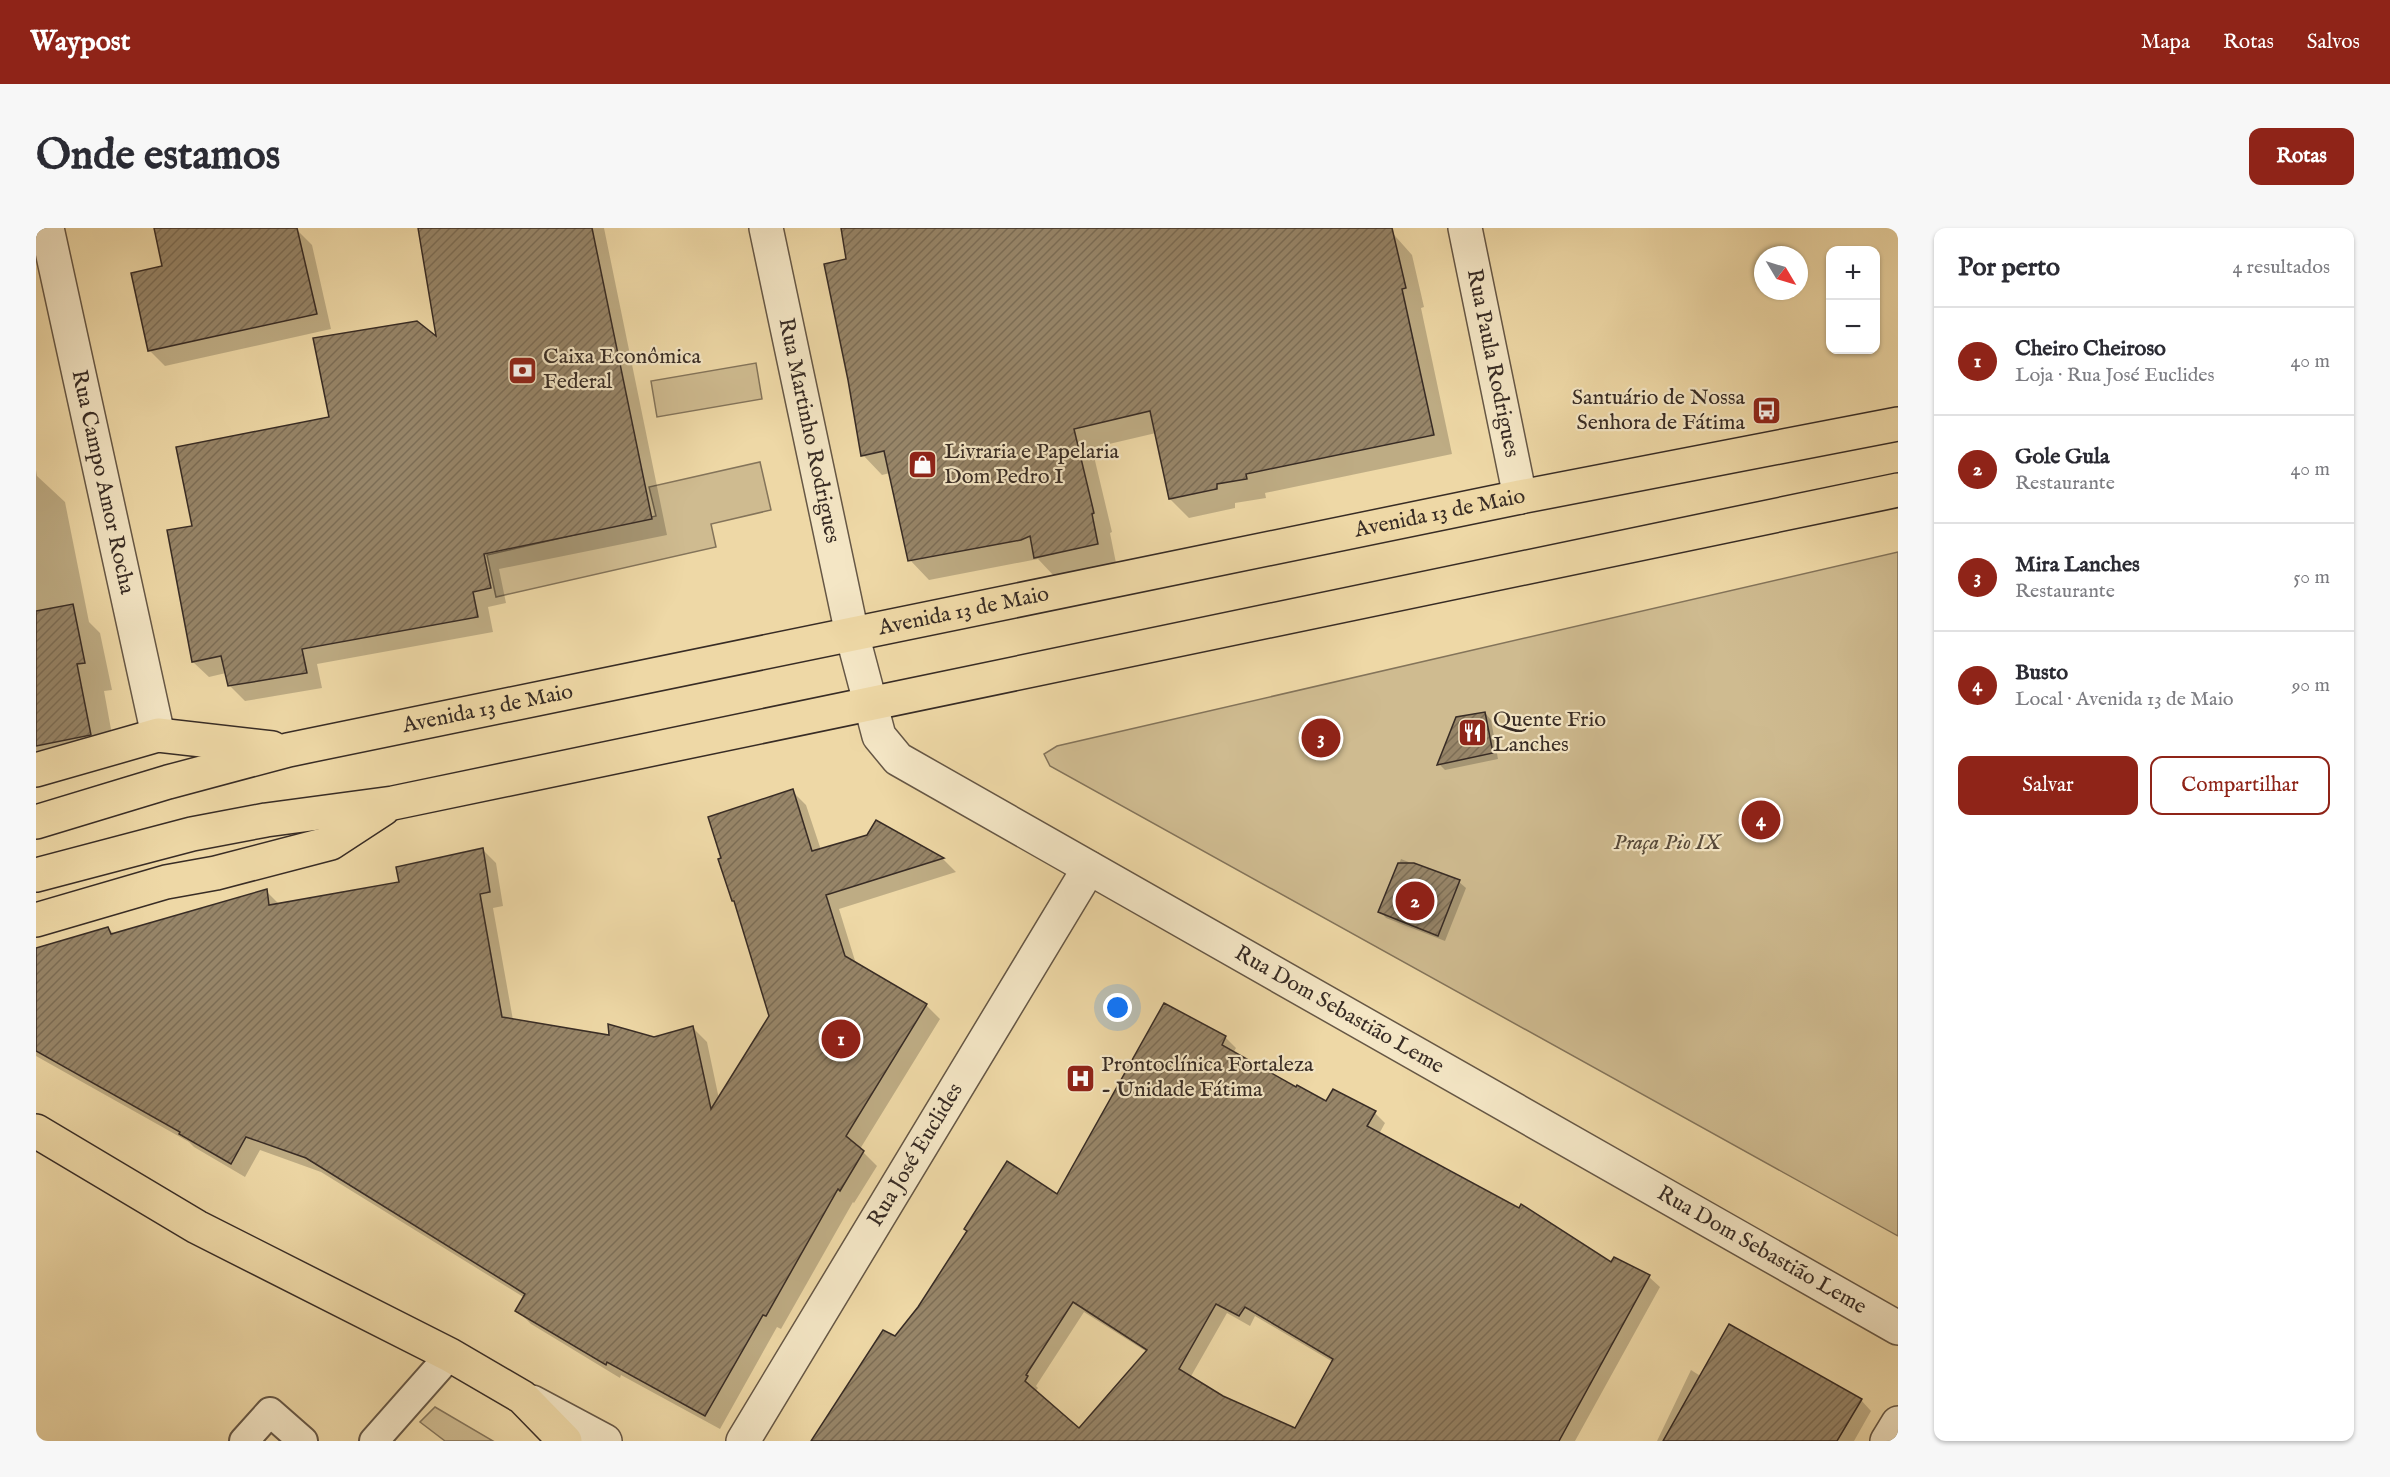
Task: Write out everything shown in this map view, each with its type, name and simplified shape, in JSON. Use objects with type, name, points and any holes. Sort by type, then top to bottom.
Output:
[{"type":"main road","name":"Avenida 13 de Maio","points":[[36,822],[168,782],[288,750],[1520,497],[1898,424]]},
{"type":"main road","points":[[36,875],[192,834],[266,820],[393,803],[1898,490]]},
{"type":"main road","points":[[36,770],[158,735],[288,750]]},
{"type":"main road","points":[[36,920],[166,882],[216,873],[331,843],[393,803]]},
{"type":"main road","points":[[36,1131],[197,1227],[450,1355],[522,1397],[565,1441]]},
{"type":"street","name":"Rua Campo Amor Rocha","points":[[47,228],[158,735]]},
{"type":"street","name":"Rua Martinho Rodrigues","points":[[766,228],[852,634]]},
{"type":"street","name":"Rua Paula Rodrigues","points":[[1466,228],[1520,497]]},
{"type":"street","name":"Rua Dom Sebastião Leme","points":[[852,634],[879,736],[898,759],[1898,1328]]},
{"type":"street","name":"Rua José Euclides","points":[[743,1441],[1089,868]]},
{"type":"street","points":[[522,1397],[604,1441]]},
{"type":"street","points":[[1887,1441],[1898,1423]]},
{"type":"lane","points":[[374,1441],[450,1355]]},
{"type":"lane","points":[[244,1441],[270,1412],[303,1441]]},
{"type":"green space","points":[[756,363],[762,399],[657,417],[651,381]]},
{"type":"green space","points":[[760,462],[771,510],[711,524],[716,547],[496,597],[487,555],[656,516],[649,487]]},
{"type":"green space","name":"Praça Pio IX","points":[[1898,552],[1898,1236],[1050,766],[1044,754],[1057,746]]},
{"type":"green space","points":[[435,1407],[493,1441],[445,1441],[420,1422]]},
{"type":"building","points":[[154,228],[297,228],[317,314],[148,351],[131,273],[162,266]]},
{"type":"building","points":[[418,228],[592,228],[652,519],[484,554],[491,588],[473,592],[478,617],[302,649],[307,673],[228,686],[221,656],[192,662],[167,530],[192,526],[176,447],[329,417],[313,338],[417,321],[436,336]]},
{"type":"building","points":[[841,228],[1392,228],[1406,288],[1402,289],[1434,435],[1246,474],[1247,479],[1217,484],[1217,489],[1169,499],[1150,411],[1074,429],[1094,513],[1092,514],[1098,544],[1034,558],[1030,536],[1021,540],[908,561],[884,451],[861,456],[824,264],[846,259]]},
{"type":"building","points":[[73,604],[85,663],[77,664],[91,735],[36,746],[36,611]]},
{"type":"building","points":[[1485,712],[1493,753],[1437,765],[1456,717]]},
{"type":"building","points":[[793,789],[812,851],[867,835],[876,820],[944,858],[826,895],[845,956],[927,1004],[846,1136],[864,1151],[840,1191],[838,1189],[766,1316],[763,1315],[705,1416],[607,1362],[606,1365],[515,1311],[525,1294],[306,1158],[246,1137],[231,1164],[179,1134],[180,1132],[36,1051],[36,948],[108,927],[111,934],[267,889],[269,905],[399,882],[396,867],[483,848],[490,892],[480,894],[502,1017],[609,1035],[608,1024],[654,1037],[693,1026],[711,1109],[769,1016],[734,901],[732,901],[718,859],[721,858],[708,817]]},
{"type":"building","points":[[1398,863],[1414,863],[1460,880],[1438,936],[1378,912]]},
{"type":"building","points":[[1164,1003],[1226,1036],[1222,1045],[1296,1087],[1297,1085],[1326,1101],[1333,1089],[1376,1111],[1367,1126],[1519,1208],[1521,1204],[1611,1262],[1614,1257],[1650,1275],[1559,1441],[811,1441],[883,1330],[895,1336],[918,1307],[967,1231],[964,1229],[1007,1161],[1057,1194]],"holes":[[[1073,1302],[1147,1350],[1079,1428],[1025,1381],[1028,1376],[1026,1375]],[[1216,1304],[1239,1316],[1245,1307],[1333,1359],[1295,1428],[1223,1396],[1179,1369]]]},
{"type":"building","points":[[1729,1324],[1862,1399],[1837,1441],[1663,1441]]},
{"type":"place","name":"Caixa Econômica Federal","points":[[522,370]]},
{"type":"place","name":"Santuário de Nossa Senhora de Fátima","points":[[1766,411]]},
{"type":"place","name":"Livraria e Papelaria Dom Pedro I","points":[[923,465]]},
{"type":"place","name":"Quente Frio Lanches","points":[[1472,733]]},
{"type":"place","name":"Mira Lanches","points":[[1321,738]]},
{"type":"place","name":"Busto","points":[[1761,820]]},
{"type":"place","name":"Gole Gula","points":[[1415,901]]},
{"type":"place","name":"Cheiro Cheiroso","points":[[841,1039]]},
{"type":"place","name":"Prontoclínica Fortaleza - Unidade Fátima","points":[[1080,1078]]}]
